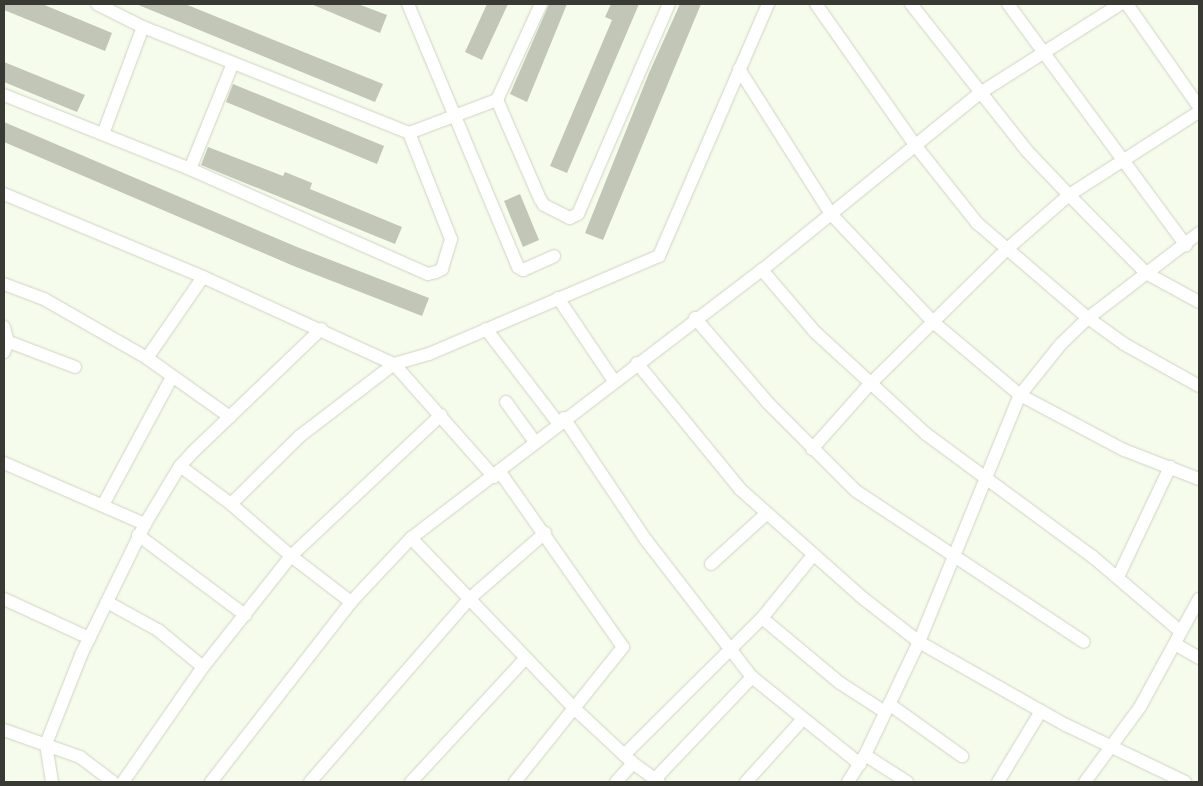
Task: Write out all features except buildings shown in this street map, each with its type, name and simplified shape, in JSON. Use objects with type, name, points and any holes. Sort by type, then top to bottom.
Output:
[{"type":"street","points":[[97,4],[143,26],[409,133],[497,100],[541,4]]},
{"type":"street","points":[[408,4],[453,116],[518,267],[523,270],[554,256]]},
{"type":"street","points":[[497,100],[540,199],[544,205],[574,217],[578,214],[669,4]]},
{"type":"street","points":[[231,504],[300,436],[394,364],[429,354],[659,256],[768,4]]},
{"type":"street","points":[[816,4],[915,145],[978,223],[1006,250],[1088,318],[1124,344],[1199,386]]},
{"type":"street","points":[[911,4],[1027,151],[1069,195],[1146,273],[1199,302]]},
{"type":"street","points":[[1008,4],[1186,245]]},
{"type":"street","points":[[211,782],[351,602],[411,538],[497,474],[561,420],[695,318],[762,270],[980,93],[1046,53],[1120,4]]},
{"type":"street","points":[[1126,4],[1199,107]]},
{"type":"street","points":[[103,134],[143,26]]},
{"type":"street","points":[[190,169],[233,63]]},
{"type":"street","points":[[739,69],[831,214],[933,322],[1020,395],[1087,433],[1199,479]]},
{"type":"street","points":[[4,96],[190,169],[428,274],[442,269],[452,239],[409,133]]},
{"type":"street","points":[[812,449],[870,384],[1006,250],[1069,195],[1124,162],[1199,112]]},
{"type":"street","points":[[4,194],[203,276],[394,364],[497,474],[545,533],[623,647],[515,782]]},
{"type":"street","points":[[848,782],[862,759],[918,642],[957,554],[984,478],[1020,395],[1061,344],[1088,318],[1186,245],[1199,233]]},
{"type":"street","points":[[762,270],[815,332],[926,434],[1118,577],[1180,631]]},
{"type":"street","points":[[147,358],[203,276]]},
{"type":"street","points":[[4,284],[44,299],[147,358],[230,417]]},
{"type":"street","points":[[558,298],[614,381]]},
{"type":"street","points":[[695,318],[812,449],[856,491],[957,554],[1084,642]]},
{"type":"street","points":[[4,327],[5,345],[75,367]]},
{"type":"street","points":[[52,782],[46,744],[89,638],[141,530],[180,466],[321,329]]},
{"type":"street","points":[[486,330],[561,420],[646,540],[752,677],[802,720],[862,759],[907,782]]},
{"type":"street","points":[[637,364],[740,489],[766,514],[918,642],[1041,711],[1110,745],[1165,778],[1185,782]]},
{"type":"street","points":[[103,505],[172,377]]},
{"type":"street","points":[[506,402],[534,442]]},
{"type":"street","points":[[122,782],[203,667],[290,556],[440,415]]},
{"type":"street","points":[[4,463],[103,505],[141,530],[245,614]]},
{"type":"street","points":[[180,466],[231,504],[290,556],[351,602]]},
{"type":"street","points":[[1118,577],[1170,467]]},
{"type":"street","points":[[711,564],[766,514]]},
{"type":"street","points":[[310,782],[469,599],[545,533]]},
{"type":"street","points":[[411,538],[575,709],[628,759],[657,781],[752,677]]},
{"type":"street","points":[[616,782],[628,759],[729,647],[762,618],[814,554]]},
{"type":"street","points":[[4,599],[89,638]]},
{"type":"street","points":[[1085,782],[1110,745],[1140,707],[1199,599]]},
{"type":"street","points":[[107,602],[158,630],[203,667]]},
{"type":"street","points":[[762,618],[840,683],[887,708],[962,756]]},
{"type":"street","points":[[1175,644],[1199,658]]},
{"type":"street","points":[[411,782],[526,658]]},
{"type":"street","points":[[998,782],[1041,711]]},
{"type":"street","points":[[746,782],[802,720]]},
{"type":"street","points":[[4,730],[80,756],[114,782]]}]
